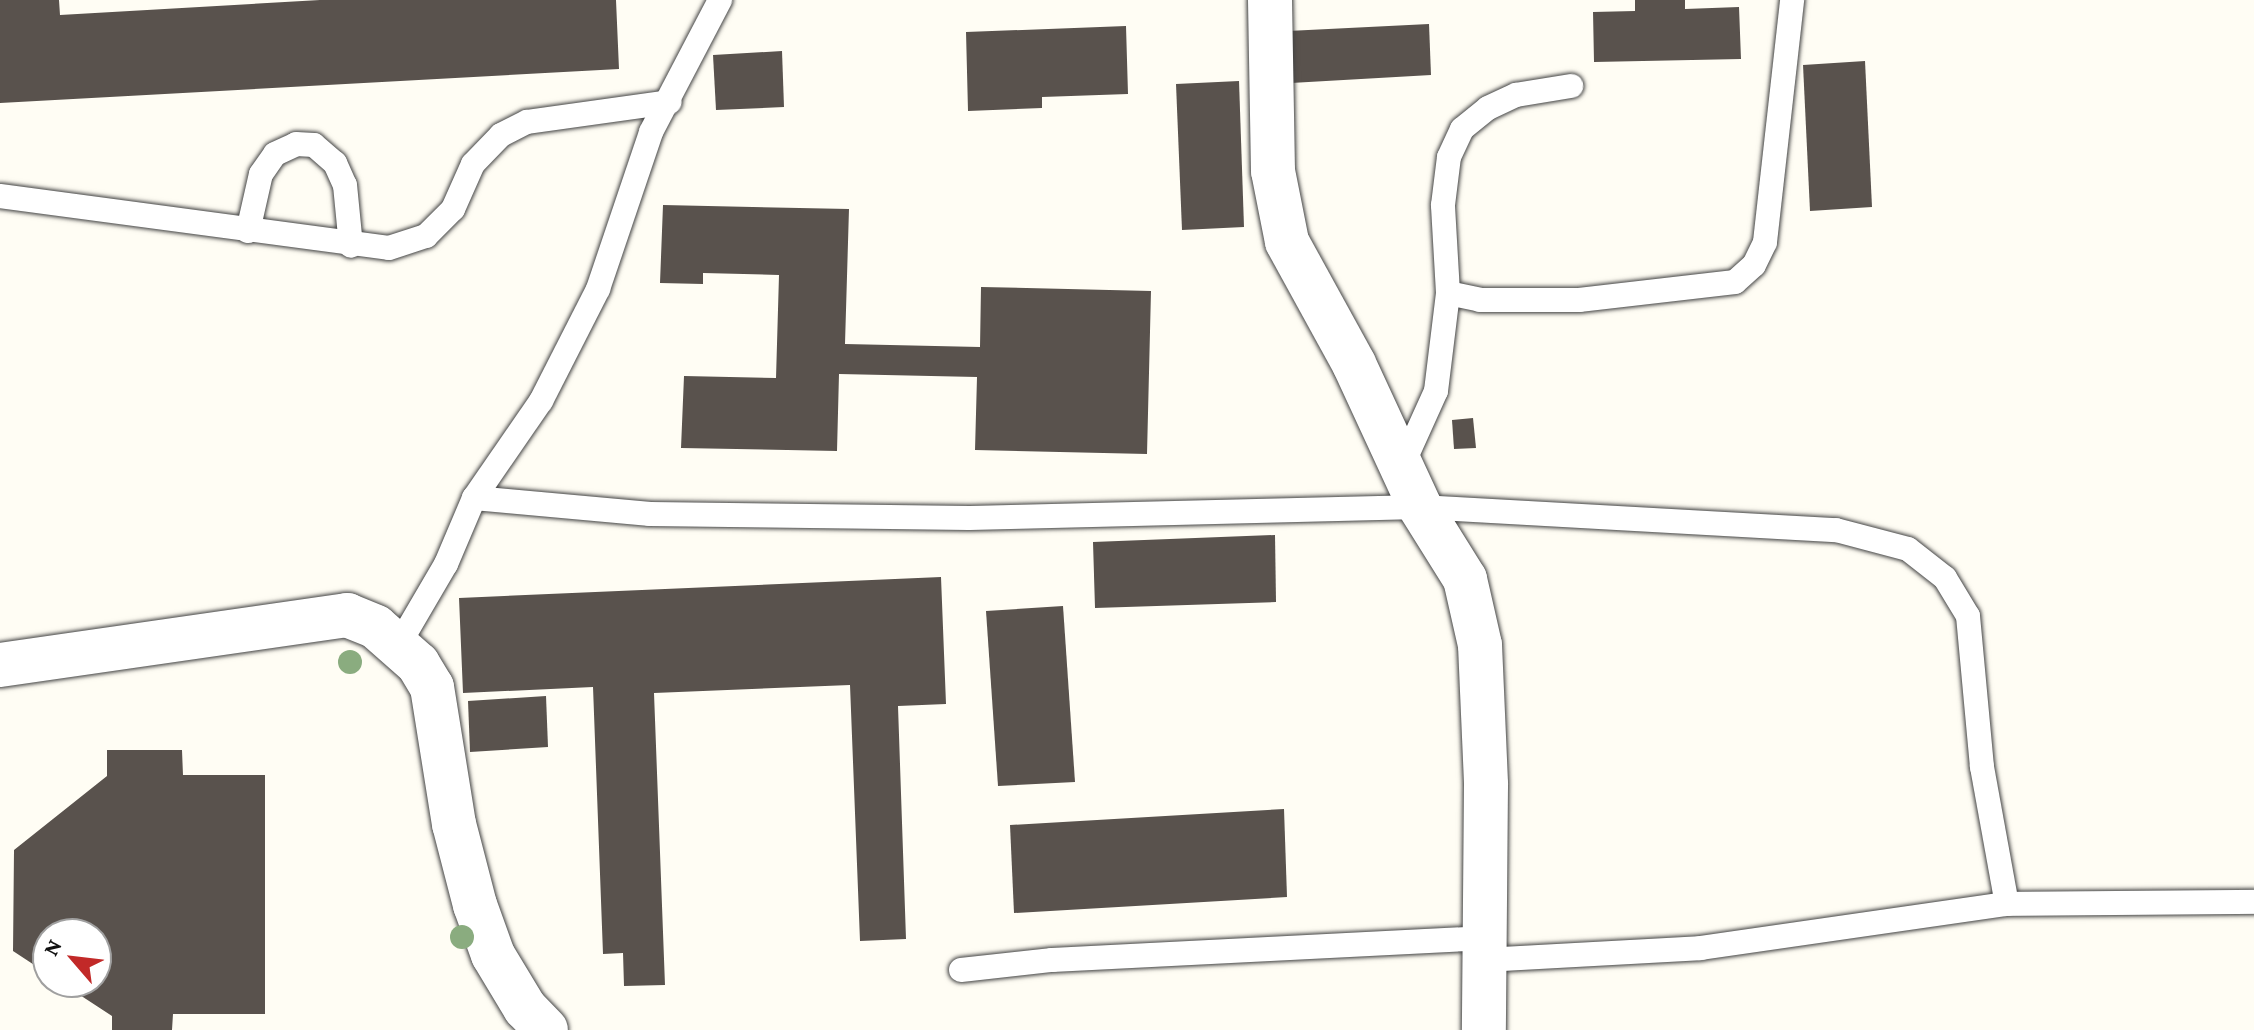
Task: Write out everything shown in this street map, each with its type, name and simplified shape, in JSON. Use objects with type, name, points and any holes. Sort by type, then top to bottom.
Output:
[{"type":"street","points":[[1270,0],[1272,157],[1287,242],[1403,464],[1420,507],[1465,579],[1480,645],[1486,785],[1482,949],[1484,1030]]},
{"type":"street","points":[[0,665],[347,615],[376,627],[418,664],[432,687],[454,824],[493,955],[525,1008],[546,1030]]},
{"type":"lane","points":[[398,646],[446,564],[474,498],[541,401],[598,289],[651,132],[670,102],[720,0]]},
{"type":"lane","points":[[1448,293],[1480,300],[1579,300],[1735,282],[1754,265],[1765,242],[1792,0]]},
{"type":"lane","points":[[1403,464],[1436,391],[1448,293],[1443,205],[1449,157],[1462,129],[1516,95],[1571,86]]},
{"type":"lane","points":[[0,196],[351,246],[389,248],[426,236],[453,209],[473,164],[501,135],[527,122],[670,102]]},
{"type":"lane","points":[[248,231],[261,174],[275,154],[296,144],[314,145],[335,163],[345,185],[351,246]]},
{"type":"lane","points":[[474,498],[650,514],[969,518],[1420,507],[1836,530],[1908,549],[1945,578],[1968,616],[1982,767],[2007,904]]},
{"type":"lane","points":[[961,970],[1052,960],[1482,949],[1701,948],[2007,904],[2254,902]]},
{"type":"building","points":[[0,0],[59,0],[60,15],[320,0],[616,0],[619,69],[0,103]]},
{"type":"building","points":[[1635,0],[1685,0],[1685,9],[1739,7],[1741,59],[1594,62],[1593,12],[1635,11]]},
{"type":"building","points":[[1429,24],[1431,75],[1291,83],[1288,31]]},
{"type":"building","points":[[1126,26],[1128,94],[1042,97],[1042,108],[968,111],[966,32]]},
{"type":"building","points":[[782,51],[784,107],[716,110],[713,55]]},
{"type":"building","points":[[1865,61],[1872,207],[1810,211],[1803,65]]},
{"type":"building","points":[[1239,81],[1244,227],[1182,230],[1176,84]]},
{"type":"building","points":[[663,205],[849,209],[845,344],[980,347],[981,287],[1151,291],[1147,454],[975,450],[977,377],[839,374],[837,451],[681,448],[684,376],[776,378],[779,275],[703,273],[703,284],[660,283]]},
{"type":"building","points":[[1473,418],[1476,448],[1454,449],[1452,420]]},
{"type":"building","points":[[1275,535],[1276,602],[1095,608],[1093,542]]},
{"type":"building","points":[[941,577],[946,704],[898,706],[906,939],[860,941],[850,685],[654,693],[665,985],[624,986],[623,953],[603,954],[593,687],[463,693],[459,598]]},
{"type":"building","points":[[1063,606],[1075,782],[998,786],[986,611]]},
{"type":"building","points":[[546,696],[548,747],[470,752],[468,701]]},
{"type":"building","points":[[107,750],[182,750],[183,775],[265,775],[265,1014],[173,1014],[172,1030],[112,1030],[112,1016],[84,998],[112,998],[112,918],[32,918],[32,963],[13,951],[14,850],[107,776]]},
{"type":"building","points":[[1284,809],[1287,897],[1014,913],[1010,825]]}]
